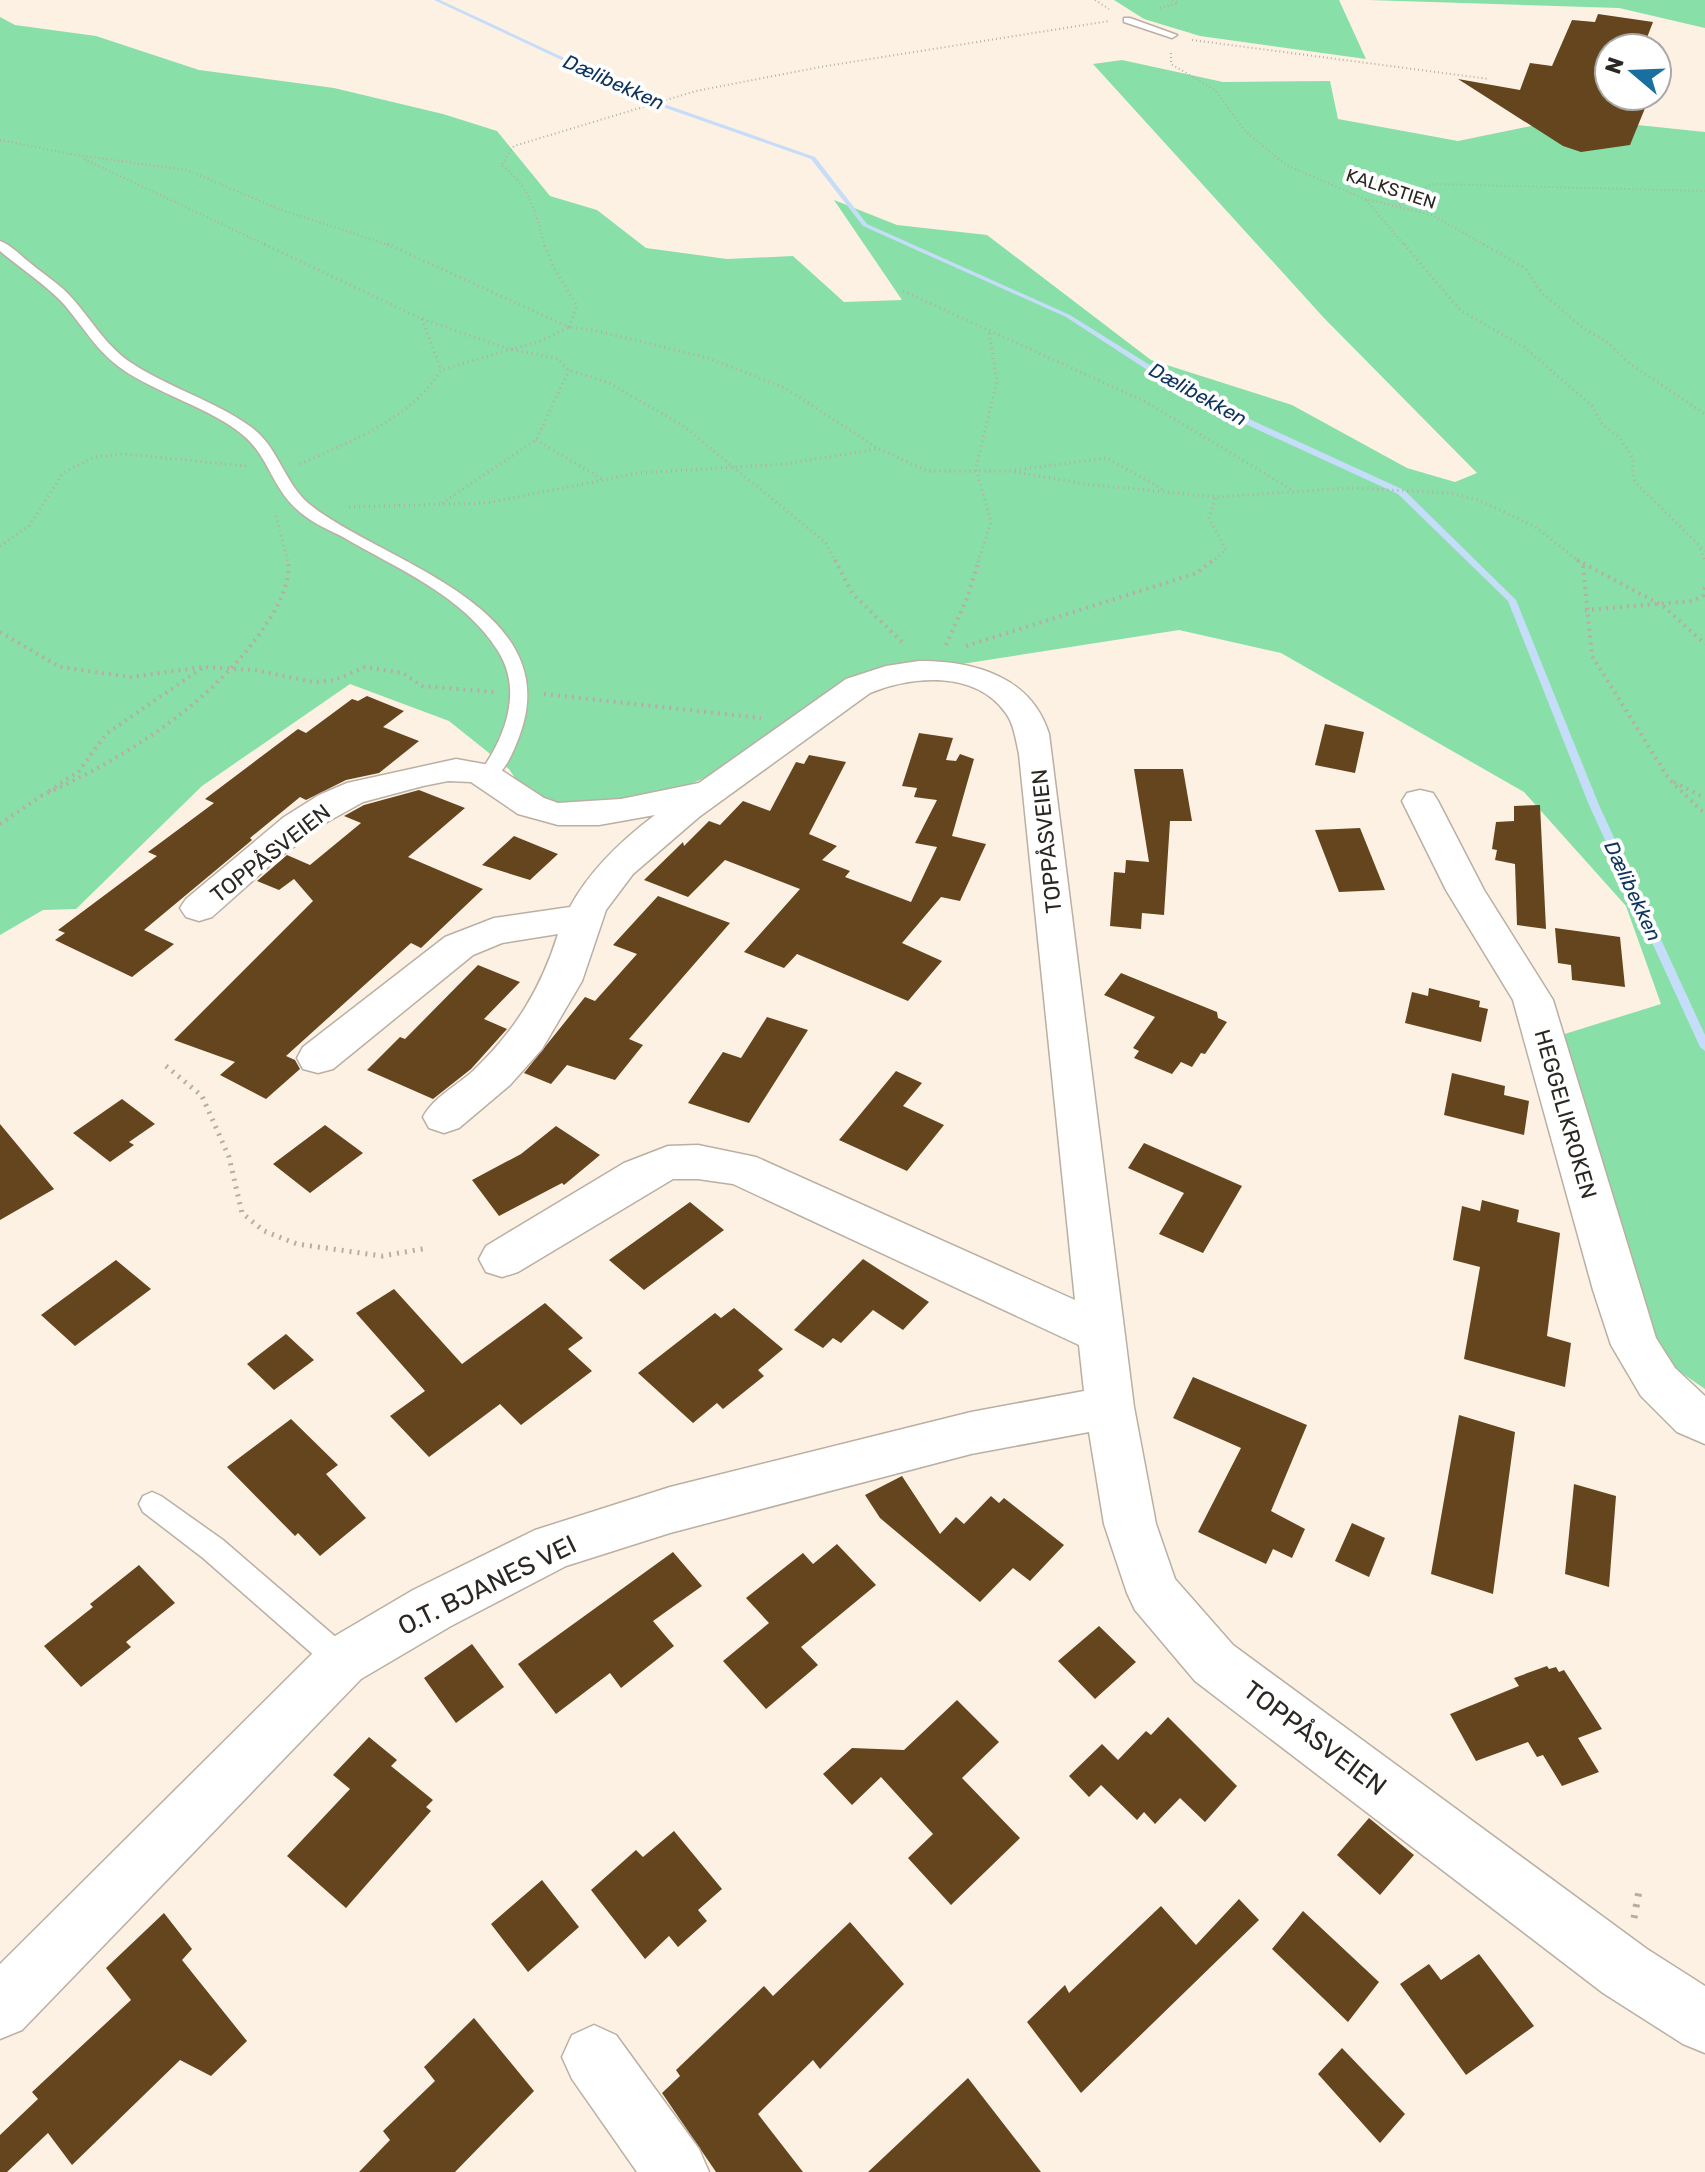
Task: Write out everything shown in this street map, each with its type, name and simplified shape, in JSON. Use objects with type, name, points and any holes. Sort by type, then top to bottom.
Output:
[{"type":"street","name":"TOPPÅSVEIEN","points":[[444,1117],[470,1100],[499,1072],[529,1034],[561,984],[581,918],[601,887],[646,842],[707,793],[860,685],[907,671],[929,671],[971,677],[1003,691],[1019,706],[1030,728],[1038,769],[1110,1407],[1130,1524],[1154,1593],[1214,1663],[1625,1971],[1705,2022]]},
{"type":"street","name":"TOPPÅSVEIEN","points":[[199,908],[291,830],[332,803],[357,792],[433,773],[470,770],[488,774],[529,805],[542,811],[572,814],[608,811],[707,793]]},
{"type":"street","name":"HEGGELIKROKEN","points":[[1420,801],[1465,890],[1533,1000],[1616,1290],[1635,1345],[1658,1382],[1694,1417],[1705,1423]]},
{"type":"street","points":[[318,1058],[459,946],[494,931],[581,918]]},
{"type":"street","points":[[502,1259],[640,1175],[668,1163],[698,1162],[741,1169],[1103,1334]]},
{"type":"street","name":"O.T. BJANES VEI","points":[[0,2008],[342,1661],[432,1608],[553,1547],[670,1510],[971,1433],[1110,1407]]},
{"type":"street","points":[[594,2057],[676,2172]]},
{"type":"lane","points":[[1127,20],[1172,35]]},
{"type":"lane","points":[[0,245],[65,298],[104,348],[128,367],[246,430],[264,447],[271,469],[284,488],[308,511],[457,596],[486,624],[507,651],[519,692],[516,721],[502,757],[488,774]]},
{"type":"lane","points":[[152,1504],[213,1549],[342,1661]]},
{"type":"path","points":[[0,546],[29,526],[63,473],[94,457],[124,454],[271,469],[304,463],[364,436],[430,388],[441,370],[543,340],[569,327],[577,306],[550,261],[531,195],[519,175],[501,165],[514,146],[696,91],[820,67],[1127,20]]},
{"type":"path","points":[[1172,35],[1205,43],[1313,54],[1489,79]]},
{"type":"path","name":"KALKSTIEN","points":[[1172,35],[1171,64],[1215,90],[1245,131],[1286,165],[1365,199],[1432,215],[1525,268],[1541,292],[1583,328],[1606,341],[1629,363],[1705,414]]},
{"type":"path","points":[[0,140],[76,155],[187,170],[279,209],[376,239],[569,327],[606,332],[708,358],[785,388],[879,449],[928,471],[976,468],[1010,471],[1085,484],[1216,497],[1350,488],[1450,493],[1478,500],[1534,526],[1583,565],[1663,606],[1705,644]]},
{"type":"path","points":[[76,155],[422,319],[509,349],[556,358],[569,370],[609,383],[650,405],[682,425],[826,543],[852,593],[913,653]]},
{"type":"path","points":[[1398,205],[1415,192],[1434,184],[1705,191]]},
{"type":"path","points":[[1365,199],[1460,310],[1524,347],[1592,406],[1602,424],[1619,437],[1633,458],[1633,478],[1637,484],[1702,550],[1705,561]]},
{"type":"path","points":[[903,291],[1146,402],[1295,492]]},
{"type":"path","points":[[422,319],[441,370]]},
{"type":"path","points":[[989,331],[997,381],[976,468],[991,522],[967,598],[945,648],[980,644],[1197,573],[1226,550],[1209,518],[1216,497]]},
{"type":"path","points":[[441,504],[536,440],[569,370]]},
{"type":"path","points":[[536,440],[604,480]]},
{"type":"path","points":[[308,511],[487,503],[638,473],[785,464],[879,449]]},
{"type":"path","points":[[1010,471],[1107,458],[1169,492]]},
{"type":"path","points":[[41,796],[84,779],[199,699],[232,669],[272,614],[290,573],[271,469]]},
{"type":"path","points":[[1583,565],[1585,610],[1592,656],[1669,779],[1705,814]]},
{"type":"path","points":[[1585,610],[1663,606],[1692,601],[1703,596],[1705,587]]},
{"type":"path","points":[[0,632],[60,667],[131,677],[203,667],[254,670],[313,682],[335,680],[365,667],[386,668],[403,673],[422,686],[598,698],[806,724]]},
{"type":"path","points":[[0,824],[79,771],[106,734],[203,667]]},
{"type":"path","points":[[1669,779],[1705,798]]},
{"type":"path","points":[[166,1066],[202,1096],[229,1157],[242,1213],[264,1231],[297,1244],[382,1256],[428,1248]]},
{"type":"green space","points":[[1114,0],[1339,0],[1366,59],[1200,36],[1144,19]]},
{"type":"green space","points":[[1368,0],[1705,0],[1705,28],[1619,8]]},
{"type":"green space","points":[[0,17],[15,25],[96,36],[199,70],[334,88],[443,114],[497,131],[550,196],[597,210],[646,248],[727,259],[793,256],[844,302],[902,300],[834,200],[897,225],[987,235],[1151,360],[1292,405],[1407,468],[1455,482],[1477,473],[1324,318],[1093,64],[1122,60],[1223,82],[1330,81],[1338,119],[1458,141],[1570,118],[1705,132],[1705,1389],[1654,1354],[1555,1037],[1661,1004],[1626,906],[1524,792],[1281,653],[1179,630],[949,666],[877,669],[722,770],[682,788],[618,803],[549,806],[525,793],[509,769],[449,721],[350,684],[202,786],[76,909],[43,910],[0,935]]},
{"type":"building","points":[[1598,14],[1653,22],[1649,32],[1593,32],[1593,112],[1643,112],[1630,145],[1581,152],[1563,146],[1458,79],[1520,90],[1530,63],[1552,66],[1572,20],[1595,22]]},
{"type":"building","points":[[367,696],[404,711],[383,727],[419,741],[379,773],[346,780],[306,800],[300,797],[250,838],[252,840],[144,930],[174,944],[132,977],[55,940],[65,933],[58,930],[157,856],[148,852],[214,803],[205,799],[298,729],[306,733],[352,699],[358,701]]},
{"type":"building","points":[[1325,724],[1364,732],[1355,773],[1315,765]]},
{"type":"building","points":[[919,733],[953,738],[946,760],[956,761],[960,754],[974,759],[952,836],[986,844],[960,901],[941,897],[902,943],[942,961],[908,1001],[797,954],[784,968],[744,952],[800,889],[725,860],[688,897],[644,880],[709,821],[720,825],[743,801],[770,811],[796,762],[804,764],[809,755],[846,762],[809,834],[837,846],[822,860],[850,871],[845,877],[911,902],[937,847],[915,843],[937,800],[914,797],[917,788],[902,786]]},
{"type":"building","points":[[1134,769],[1183,769],[1192,821],[1170,821],[1164,915],[1142,913],[1141,929],[1110,926],[1114,872],[1125,873],[1126,860],[1149,862]]},
{"type":"building","points":[[419,790],[465,808],[408,857],[483,889],[421,948],[411,943],[286,1056],[295,1060],[300,1069],[266,1099],[220,1075],[235,1062],[174,1040],[313,901],[294,879],[279,890],[257,881],[287,855],[310,865],[361,823],[344,816],[364,805]]},
{"type":"building","points":[[1540,805],[1546,929],[1517,925],[1515,864],[1495,860],[1497,850],[1492,849],[1496,822],[1514,821],[1514,806]]},
{"type":"building","points":[[1360,828],[1385,890],[1339,892],[1315,830]]},
{"type":"building","points":[[514,836],[558,854],[530,880],[482,865]]},
{"type":"building","points":[[658,896],[730,923],[629,1039],[643,1045],[615,1080],[567,1065],[551,1084],[524,1073],[585,997],[595,1001],[637,954],[613,945]]},
{"type":"building","points":[[1555,928],[1620,937],[1625,987],[1572,980],[1571,965],[1558,963]]},
{"type":"building","points":[[478,965],[520,982],[484,1019],[507,1029],[471,1069],[433,1099],[367,1070],[400,1037],[405,1039]]},
{"type":"building","points":[[1121,973],[1217,1012],[1218,1018],[1227,1022],[1192,1067],[1181,1062],[1172,1074],[1134,1058],[1139,1051],[1133,1048],[1155,1017],[1104,995]]},
{"type":"building","points":[[1429,988],[1480,1001],[1479,1007],[1488,1009],[1481,1042],[1405,1023],[1412,992],[1428,996]]},
{"type":"building","points":[[767,1017],[808,1030],[749,1123],[688,1103],[723,1052],[741,1058]]},
{"type":"building","points":[[896,1071],[922,1083],[903,1106],[944,1125],[907,1171],[839,1140]]},
{"type":"building","points":[[1452,1073],[1505,1086],[1504,1095],[1529,1101],[1524,1135],[1444,1115]]},
{"type":"building","points":[[122,1099],[155,1124],[129,1142],[134,1145],[110,1162],[73,1133]]},
{"type":"building","points":[[0,1124],[54,1189],[0,1220]]},
{"type":"building","points":[[325,1125],[363,1153],[310,1193],[273,1164]]},
{"type":"building","points":[[556,1126],[600,1155],[564,1185],[562,1183],[499,1216],[472,1180],[521,1154]]},
{"type":"building","points":[[1144,1143],[1242,1186],[1203,1253],[1159,1234],[1184,1193],[1128,1168]]},
{"type":"building","points":[[1482,1200],[1519,1210],[1517,1222],[1560,1233],[1547,1336],[1571,1343],[1565,1387],[1464,1359],[1480,1267],[1453,1260],[1462,1206],[1480,1211]]},
{"type":"building","points":[[690,1202],[724,1230],[644,1290],[609,1260]]},
{"type":"building","points":[[863,1259],[929,1302],[903,1330],[873,1310],[841,1343],[833,1338],[823,1348],[794,1330]]},
{"type":"building","points":[[116,1260],[151,1289],[75,1346],[41,1315]]},
{"type":"building","points":[[394,1289],[462,1364],[545,1303],[583,1338],[568,1349],[592,1371],[521,1425],[500,1404],[429,1457],[390,1416],[425,1391],[356,1313]]},
{"type":"building","points":[[734,1308],[783,1349],[758,1370],[764,1376],[723,1409],[717,1403],[693,1423],[638,1373],[715,1313],[721,1318]]},
{"type":"building","points":[[286,1334],[314,1360],[274,1390],[247,1364]]},
{"type":"building","points":[[1193,1377],[1307,1425],[1271,1511],[1305,1529],[1292,1558],[1273,1549],[1266,1564],[1198,1532],[1241,1448],[1173,1418]]},
{"type":"building","points":[[1459,1415],[1515,1432],[1493,1594],[1431,1574]]},
{"type":"building","points":[[291,1419],[338,1465],[326,1474],[366,1518],[320,1556],[298,1533],[295,1536],[227,1467]]},
{"type":"building","points":[[902,1476],[940,1534],[956,1517],[964,1524],[991,1496],[999,1503],[1004,1498],[1064,1545],[1030,1581],[1013,1568],[980,1602],[880,1518],[865,1495]]},
{"type":"building","points":[[1574,1484],[1616,1496],[1609,1587],[1565,1574]]},
{"type":"building","points":[[1352,1523],[1385,1538],[1369,1577],[1335,1561]]},
{"type":"building","points":[[837,1544],[876,1585],[801,1647],[818,1665],[766,1709],[723,1661],[769,1623],[746,1598],[803,1553],[813,1564]]},
{"type":"building","points":[[673,1552],[702,1586],[653,1621],[674,1646],[621,1688],[610,1673],[556,1714],[518,1664]]},
{"type":"building","points":[[139,1565],[175,1603],[126,1642],[131,1647],[81,1687],[44,1646]]},
{"type":"building","points":[[1099,1626],[1136,1662],[1095,1699],[1058,1661]]},
{"type":"building","points":[[472,1644],[504,1687],[456,1723],[424,1678]]},
{"type":"building","points":[[1547,1666],[1549,1669],[1556,1667],[1559,1672],[1564,1670],[1602,1729],[1578,1738],[1599,1772],[1562,1786],[1543,1755],[1537,1757],[1528,1742],[1476,1761],[1450,1714],[1519,1686],[1514,1678]]},
{"type":"building","points":[[957,1700],[999,1742],[962,1778],[1020,1838],[951,1905],[908,1858],[933,1834],[881,1777],[852,1805],[823,1774],[852,1748],[904,1750]]},
{"type":"building","points":[[1168,1717],[1237,1786],[1205,1822],[1180,1798],[1155,1824],[1144,1812],[1137,1820],[1101,1785],[1089,1797],[1069,1776],[1102,1744],[1118,1760],[1146,1731],[1151,1735]]},
{"type":"building","points":[[369,1737],[397,1760],[391,1766],[433,1800],[426,1807],[431,1811],[346,1908],[287,1856],[350,1789],[333,1775]]},
{"type":"building","points":[[1369,1818],[1414,1855],[1380,1895],[1337,1855]]},
{"type":"building","points":[[674,1831],[722,1889],[698,1910],[707,1921],[678,1947],[669,1936],[645,1959],[591,1890],[636,1850],[643,1857]]},
{"type":"building","points":[[542,1880],[579,1927],[528,1972],[491,1924]]},
{"type":"building","points":[[1239,1899],[1259,1920],[1081,2093],[1027,2022],[1065,1985],[1069,1993],[1161,1906],[1196,1945]]},
{"type":"building","points":[[1303,1911],[1379,1982],[1348,2022],[1272,1949]]},
{"type":"building","points":[[164,1913],[192,1949],[182,1960],[247,2041],[211,2076],[180,2060],[72,2165],[48,2133],[7,2172],[0,2172],[0,2135],[38,2099],[32,2092],[131,2000],[106,1968]]},
{"type":"building","points":[[850,1922],[904,1984],[820,2069],[813,2060],[758,2114],[803,2172],[716,2172],[662,2093],[680,2076],[676,2070],[764,1986],[773,1996]]},
{"type":"building","points":[[1479,1954],[1534,2026],[1466,2075],[1400,1984],[1429,1964],[1441,1980]]},
{"type":"building","points":[[474,2018],[534,2091],[455,2172],[359,2172],[390,2140],[383,2131],[435,2081],[424,2067]]},
{"type":"building","points":[[1342,2048],[1405,2114],[1380,2143],[1318,2074]]},
{"type":"building","points":[[968,2078],[1041,2172],[868,2172]]},
{"type":"waterway","name":"Dælibekken","points":[[436,0],[659,104],[813,158],[865,225],[1068,316],[1198,399],[1401,492],[1512,600],[1594,805],[1705,1047]]}]
